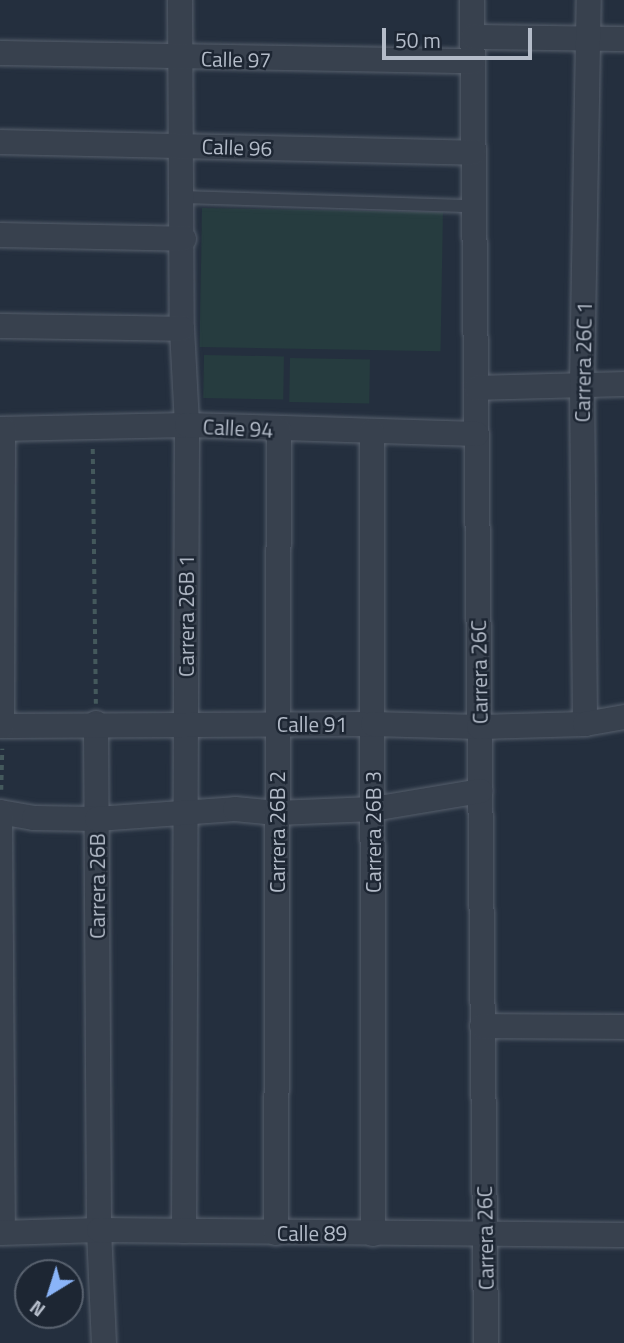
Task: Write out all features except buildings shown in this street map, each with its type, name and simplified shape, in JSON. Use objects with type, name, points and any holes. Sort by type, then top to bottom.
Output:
[{"type":"street","name":"Carrera 26B 1","points":[[180,0],[183,329],[187,425],[184,1231]]},
{"type":"street","name":"Carrera 26C","points":[[472,0],[486,1343]]},
{"type":"street","name":"Carrera 26C 1","points":[[585,724],[582,384],[589,0]]},
{"type":"street","points":[[473,37],[589,41],[624,39]]},
{"type":"street","name":"Calle 97","points":[[0,53],[473,61]]},
{"type":"street","name":"Calle 96","points":[[0,142],[474,153]]},
{"type":"street","points":[[0,235],[184,239]]},
{"type":"street","points":[[0,326],[183,329]]},
{"type":"street","points":[[476,388],[624,384]]},
{"type":"street","name":"Calle 94","points":[[2,429],[187,425],[279,430],[477,434]]},
{"type":"street","points":[[1,726],[2,429]]},
{"type":"street","name":"Carrera 26B 2","points":[[276,1233],[279,430]]},
{"type":"street","name":"Carrera 26B 3","points":[[372,431],[373,1234]]},
{"type":"street","name":"Calle 91","points":[[1,726],[96,723],[480,727],[585,724],[624,717]]},
{"type":"street","name":"Carrera 26B","points":[[96,723],[99,1230],[104,1343]]},
{"type":"street","points":[[1,1233],[0,812],[34,818],[97,819],[235,809],[277,813],[373,808],[480,791]]},
{"type":"street","points":[[482,1026],[624,1027]]},
{"type":"street","name":"Calle 89","points":[[1,1233],[99,1230],[485,1236],[624,1235]]},
{"type":"lane","points":[[181,197],[474,206]]},
{"type":"path","points":[[93,428],[96,723]]},
{"type":"path","points":[[0,812],[1,726]]},
{"type":"green space","points":[[202,208],[443,212],[441,351],[200,347]]},
{"type":"green space","points":[[204,355],[284,356],[283,399],[203,398]]},
{"type":"green space","points":[[290,358],[370,359],[369,403],[289,402]]}]
